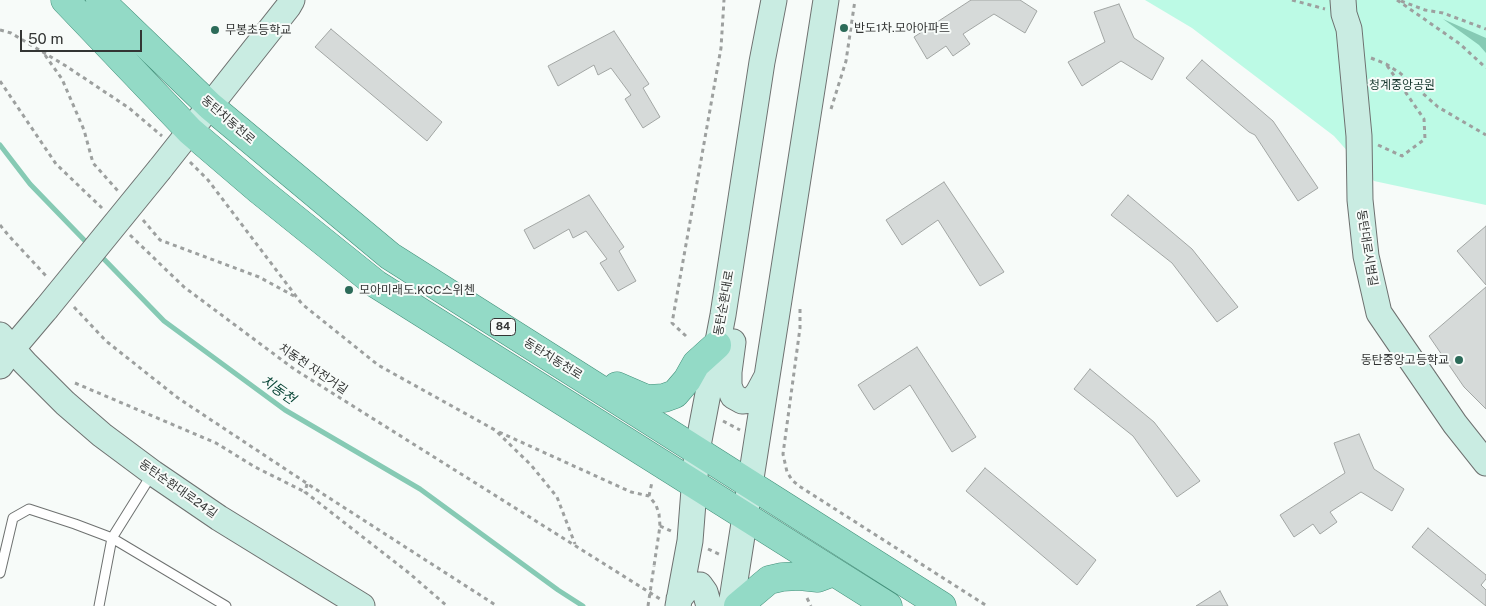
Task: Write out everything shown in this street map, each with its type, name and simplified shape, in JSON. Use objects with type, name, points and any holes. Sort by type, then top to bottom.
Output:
[{"type":"main road","name":"84","points":[[65,0],[183,140],[259,190],[376,284],[888,606]]},
{"type":"main road","name":"동탄치동천로","points":[[100,0],[210,106],[390,256],[942,606]]},
{"type":"main road","points":[[601,390],[618,386],[647,399],[664,398],[675,394],[687,380],[696,364],[717,345]]},
{"type":"main road","points":[[738,606],[769,580],[799,576],[818,578],[834,572]]},
{"type":"street","name":"동탄순환대로24길","points":[[292,0],[160,169],[46,309],[4,350],[25,363],[102,435],[153,473],[219,518],[362,606]]},
{"type":"street","name":"동탄순환대로","points":[[676,597],[690,541],[697,451],[723,315],[762,62],[774,0]]},
{"type":"street","points":[[731,606],[826,0]]},
{"type":"street","name":"동탄대로시범길","points":[[1344,7],[1352,51],[1359,136],[1360,200],[1366,256],[1379,313],[1455,424],[1486,463]]},
{"type":"street","points":[[723,315],[733,330],[734,335],[729,372],[729,386],[734,396],[742,401],[752,400],[766,378]]},
{"type":"street","points":[[676,597],[693,585],[700,585],[709,606]]},
{"type":"lane","points":[[99,606],[112,538],[153,473]]},
{"type":"lane","points":[[0,573],[13,518],[29,509],[112,538],[226,606]]},
{"type":"path","points":[[686,336],[672,323],[721,48],[724,0]]},
{"type":"path","points":[[829,116],[846,61],[855,0]]},
{"type":"path","points":[[1292,0],[1344,7]]},
{"type":"path","points":[[1397,0],[1425,10],[1443,13],[1486,29]]},
{"type":"path","points":[[1397,0],[1460,44],[1486,68]]},
{"type":"path","points":[[0,30],[11,33],[66,66],[129,108],[183,140],[208,180],[302,304],[378,365],[495,430],[632,492],[649,496],[660,514],[660,526],[648,606]]},
{"type":"path","points":[[1352,51],[1386,64],[1400,73],[1438,107],[1486,135]]},
{"type":"path","points":[[1386,64],[1424,119],[1425,139],[1402,156]]},
{"type":"path","points":[[0,80],[56,164],[104,209]]},
{"type":"path","points":[[0,224],[54,285]]},
{"type":"path","name":"치동천 자전거길","points":[[124,229],[184,287],[294,369],[575,545],[676,597]]},
{"type":"path","points":[[73,306],[106,341],[178,398],[307,484],[497,606]]},
{"type":"path","points":[[800,308],[800,328],[783,454],[787,472],[792,480],[987,606]]},
{"type":"path","points":[[69,379],[117,402],[216,443],[255,467],[305,492],[447,606]]},
{"type":"path","points":[[495,430],[531,465],[557,497],[575,545]]},
{"type":"path","points":[[305,492],[307,484]]},
{"type":"path","points":[[660,526],[738,563]]},
{"type":"green space","name":"청계중앙공원","points":[[1145,0],[1486,0],[1486,205],[1374,181],[1334,136],[1192,28]]},
{"type":"shaded area","points":[[1443,19],[1486,38],[1486,53],[1479,45]]},
{"type":"building","points":[[971,0],[1020,0],[1037,11],[1025,33],[994,14],[963,34],[970,44],[953,56],[946,46],[927,59],[914,37]]},
{"type":"building","points":[[1119,4],[1134,38],[1164,58],[1152,80],[1121,61],[1082,86],[1068,62],[1105,42],[1094,12]]},
{"type":"building","points":[[331,29],[442,122],[427,141],[315,47]]},
{"type":"building","points":[[614,31],[649,84],[643,88],[660,117],[643,128],[625,99],[631,95],[611,68],[598,75],[594,65],[558,86],[548,66]]},
{"type":"building","points":[[1202,60],[1273,121],[1318,188],[1298,201],[1255,135],[1249,132],[1186,78]]},
{"type":"building","points":[[944,182],[1004,272],[980,286],[938,220],[902,245],[886,220]]},
{"type":"building","points":[[589,195],[624,247],[619,251],[636,281],[618,291],[600,263],[607,259],[586,231],[573,238],[569,229],[534,249],[524,230]]},
{"type":"building","points":[[1128,195],[1192,249],[1238,307],[1217,322],[1172,263],[1111,215]]},
{"type":"building","points":[[1486,226],[1486,285],[1457,251]]},
{"type":"building","points":[[1486,287],[1486,409],[1464,387],[1429,336]]},
{"type":"building","points":[[917,347],[976,437],[952,452],[910,385],[874,410],[858,385]]},
{"type":"building","points":[[1090,369],[1154,422],[1200,481],[1177,497],[1133,436],[1074,389]]},
{"type":"building","points":[[1359,434],[1374,469],[1404,489],[1392,511],[1361,492],[1330,512],[1337,522],[1320,534],[1313,524],[1294,537],[1280,515],[1345,473],[1334,443]]},
{"type":"building","points":[[985,468],[1096,560],[1077,585],[966,491]]},
{"type":"building","points":[[1428,528],[1486,575],[1486,579],[1481,585],[1486,590],[1486,606],[1412,547]]},
{"type":"building","points":[[1220,591],[1228,606],[1196,606]]},
{"type":"waterway","name":"치동천","points":[[0,145],[30,184],[89,245]]},
{"type":"waterway","name":"치동천","points":[[99,254],[164,321],[285,410],[420,489],[558,590],[583,606]]},
{"type":"place","name":"반도1차.모아아파트","points":[[844,28]]},
{"type":"place","name":"무봉초등학교","points":[[215,30]]},
{"type":"place","name":"모아미래도.KCC스위첸","points":[[349,290]]},
{"type":"place","name":"동탄중앙고등학교","points":[[1459,360]]}]
